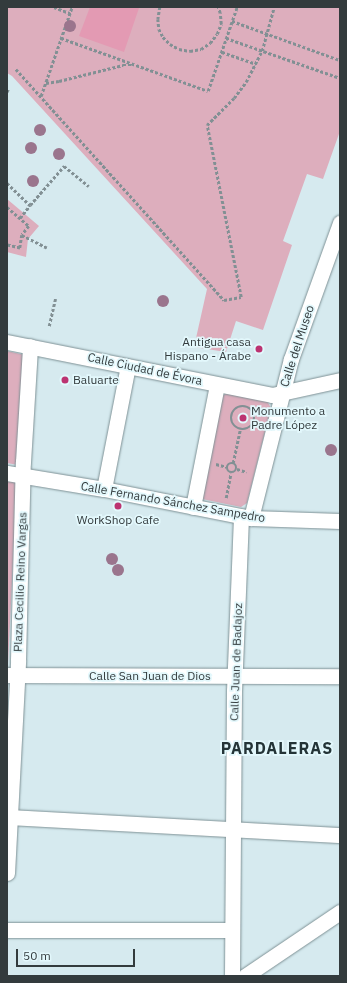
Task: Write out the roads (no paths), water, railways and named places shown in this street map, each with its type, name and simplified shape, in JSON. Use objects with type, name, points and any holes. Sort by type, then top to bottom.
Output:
[{"type":"street","name":"Calle del Museo","points":[[246,517],[291,359],[340,223]]},
{"type":"street","name":"Calle Ciudad de Évora","points":[[7,342],[272,395],[340,380]]},
{"type":"street","name":"Plaza Cecilio Reino Vargas","points":[[7,873],[10,806],[12,675],[30,346]]},
{"type":"street","points":[[104,489],[128,366]]},
{"type":"street","points":[[193,507],[217,385]]},
{"type":"street","name":"Calle Fernando Sánchez Sampedro","points":[[7,473],[104,489],[246,517],[340,521]]},
{"type":"street","name":"Calle Juan de Badajoz","points":[[232,976],[235,676],[246,517]]},
{"type":"street","name":"Calle San Juan de Dios","points":[[12,675],[340,676]]},
{"type":"street","points":[[9,817],[340,835]]},
{"type":"street","points":[[245,976],[340,912]]},
{"type":"street","points":[[7,930],[232,930]]},
{"type":"place","name":"Antigua casa Hispano - Árabe","points":[[259,349]]},
{"type":"place","name":"Baluarte","points":[[65,380]]},
{"type":"place","name":"Monumento a Padre López","points":[[243,418]]},
{"type":"place","name":"WorkShop Cafe","points":[[118,506]]},
{"type":"district","name":"PARDALERAS","points":[[277,748]]}]
